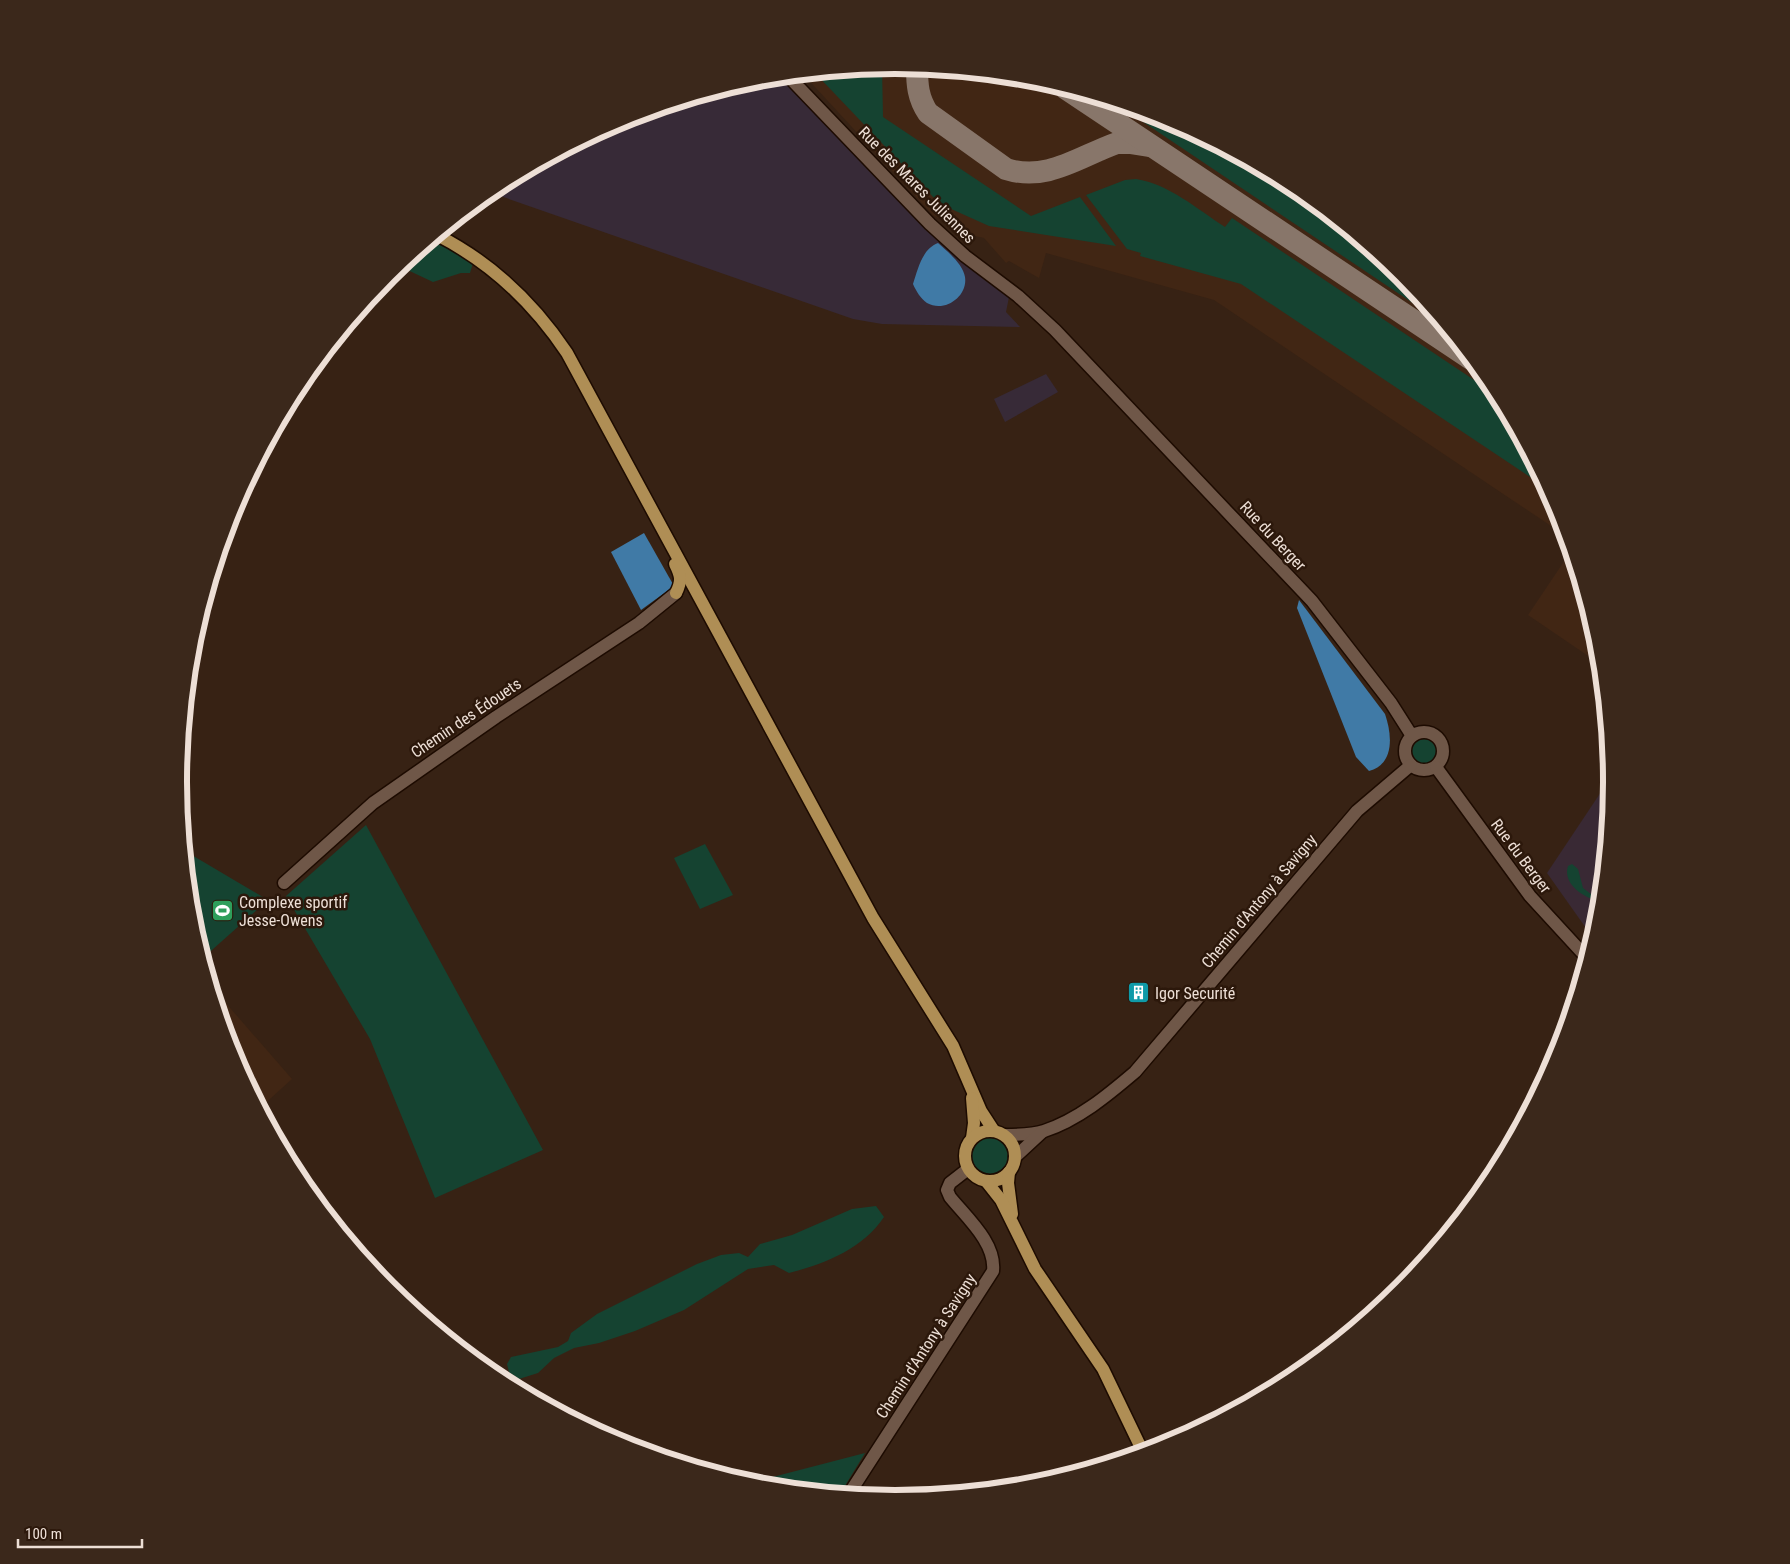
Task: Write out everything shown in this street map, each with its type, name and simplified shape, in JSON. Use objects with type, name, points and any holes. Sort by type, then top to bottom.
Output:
[{"type":"main road","points":[[443,238],[475,257],[502,277],[528,301],[546,323],[587,389],[874,918],[939,1021],[965,1072],[981,1111],[1012,1144],[1015,1157],[1009,1172],[1009,1197],[1023,1244]]},
{"type":"main road","points":[[663,530],[664,543],[681,576],[681,583],[676,593]]},
{"type":"main road","points":[[676,593],[688,589],[710,627],[714,631],[719,632]]},
{"type":"main road","points":[[965,1072],[973,1110],[972,1138],[964,1154],[968,1168],[972,1174],[986,1181],[1000,1200],[1035,1270],[1103,1369],[1140,1446]]},
{"type":"main road","points":[[972,1138],[984,1131],[1000,1133]]},
{"type":"main road","points":[[986,1181],[998,1180],[1009,1172]]},
{"type":"street","name":"Rue des Mares Juliennes","points":[[793,81],[930,224],[966,256],[1018,296],[1095,371]]},
{"type":"street","name":"Rue du Berger","points":[[1095,371],[1312,601],[1412,736]]},
{"type":"street","name":"Chemin des Édouets","points":[[284,883],[373,803],[496,717],[639,623],[676,593]]},
{"type":"street","points":[[1428,732],[1440,740],[1444,754],[1436,767],[1421,770],[1410,765],[1406,758],[1405,748],[1412,736],[1428,732]]},
{"type":"street","name":"Chemin d'Antony à Savigny","points":[[1042,1132],[1098,1102],[1135,1072],[1357,811],[1410,765]]},
{"type":"street","name":"Rue du Berger","points":[[1436,767],[1530,896],[1582,953]]},
{"type":"street","points":[[1000,1133],[1042,1132]]},
{"type":"street","points":[[1015,1157],[1042,1132]]},
{"type":"street","name":"Chemin d'Antony à Savigny","points":[[852,1489],[993,1271],[994,1262],[988,1245],[950,1197],[947,1190],[950,1183],[968,1168]]},
{"type":"shaded area","points":[[849,75],[941,75],[1033,87],[1123,111],[1208,147],[1288,193],[1326,220],[1396,281],[1427,315],[1457,351],[1484,389],[1508,428],[1530,469],[1556,530],[1214,300],[1046,253],[1039,278],[1009,261],[1006,263],[984,238],[966,234],[933,215],[808,79]]},
{"type":"shaded area","points":[[802,80],[1009,297],[1006,312],[1020,327],[882,324],[853,319],[499,195],[541,169],[582,147],[667,111],[757,87]]},
{"type":"shaded area","points":[[1046,374],[1058,392],[1005,422],[994,399]]},
{"type":"shaded area","points":[[1567,557],[1579,599],[1592,659],[1528,615]]},
{"type":"shaded area","points":[[1603,789],[1602,828],[1597,874],[1587,930],[1547,873]]},
{"type":"shaded area","points":[[220,996],[292,1079],[265,1104],[241,1053]]},
{"type":"green space","points":[[882,74],[883,117],[1031,216],[1080,197],[1116,246],[989,226],[936,200],[820,78]]},
{"type":"green space","points":[[1132,115],[1208,147],[1288,193],[1326,220],[1362,250],[1396,281],[1421,309]]},
{"type":"green space","points":[[1136,179],[1160,186],[1193,205],[1225,227],[1232,218],[1481,384],[1508,428],[1535,480],[1241,284],[1140,256],[1141,253],[1127,249],[1086,195],[1125,180]]},
{"type":"green space","points":[[437,242],[473,263],[470,273],[461,273],[433,282],[407,270]]},
{"type":"green space","points":[[1425,739],[1434,743],[1438,752],[1434,761],[1425,765],[1416,761],[1412,752],[1416,743]]},
{"type":"green space","points":[[366,825],[543,1150],[435,1198],[370,1039],[286,896]]},
{"type":"green space","points":[[705,844],[733,895],[700,909],[674,858]]},
{"type":"green space","name":"Complexe sportif Jesse-Owens","points":[[191,854],[268,900],[208,953],[200,920]]},
{"type":"green space","points":[[1572,864],[1578,869],[1583,888],[1594,896],[1593,900],[1576,890],[1568,879],[1568,866]]},
{"type":"green space","points":[[985,1136],[993,1136],[1000,1139],[1006,1145],[1009,1156],[1006,1167],[1000,1173],[993,1176],[985,1176],[978,1173],[972,1167],[969,1160],[969,1152],[972,1145],[978,1139]]},
{"type":"green space","points":[[876,1206],[884,1217],[875,1228],[854,1246],[829,1260],[789,1273],[774,1265],[748,1269],[684,1310],[635,1331],[599,1343],[574,1348],[554,1358],[538,1373],[519,1379],[509,1372],[507,1364],[511,1357],[558,1347],[568,1341],[571,1333],[597,1314],[697,1264],[721,1255],[739,1253],[748,1257],[760,1244],[792,1235],[852,1209]]},
{"type":"green space","points":[[865,1453],[843,1488],[767,1478]]},
{"type":"water","points":[[938,243],[961,267],[964,272],[965,284],[963,290],[954,301],[941,306],[934,306],[927,303],[919,295],[913,284],[924,255]]},
{"type":"water","points":[[644,533],[674,586],[641,610],[611,552]]},
{"type":"water","points":[[1299,600],[1385,714],[1390,739],[1387,755],[1383,762],[1369,771],[1356,757],[1297,608]]},
{"type":"taxiway","points":[[917,74],[922,102],[928,113],[1006,169],[1021,172],[1049,170],[1117,143],[1149,146]]},
{"type":"taxiway","points":[[1081,99],[1454,348]]},
{"type":"place","name":"Complexe sportif Jesse-Owens","points":[[223,911]]},
{"type":"place","name":"Igor Securité","points":[[1139,993]]}]
